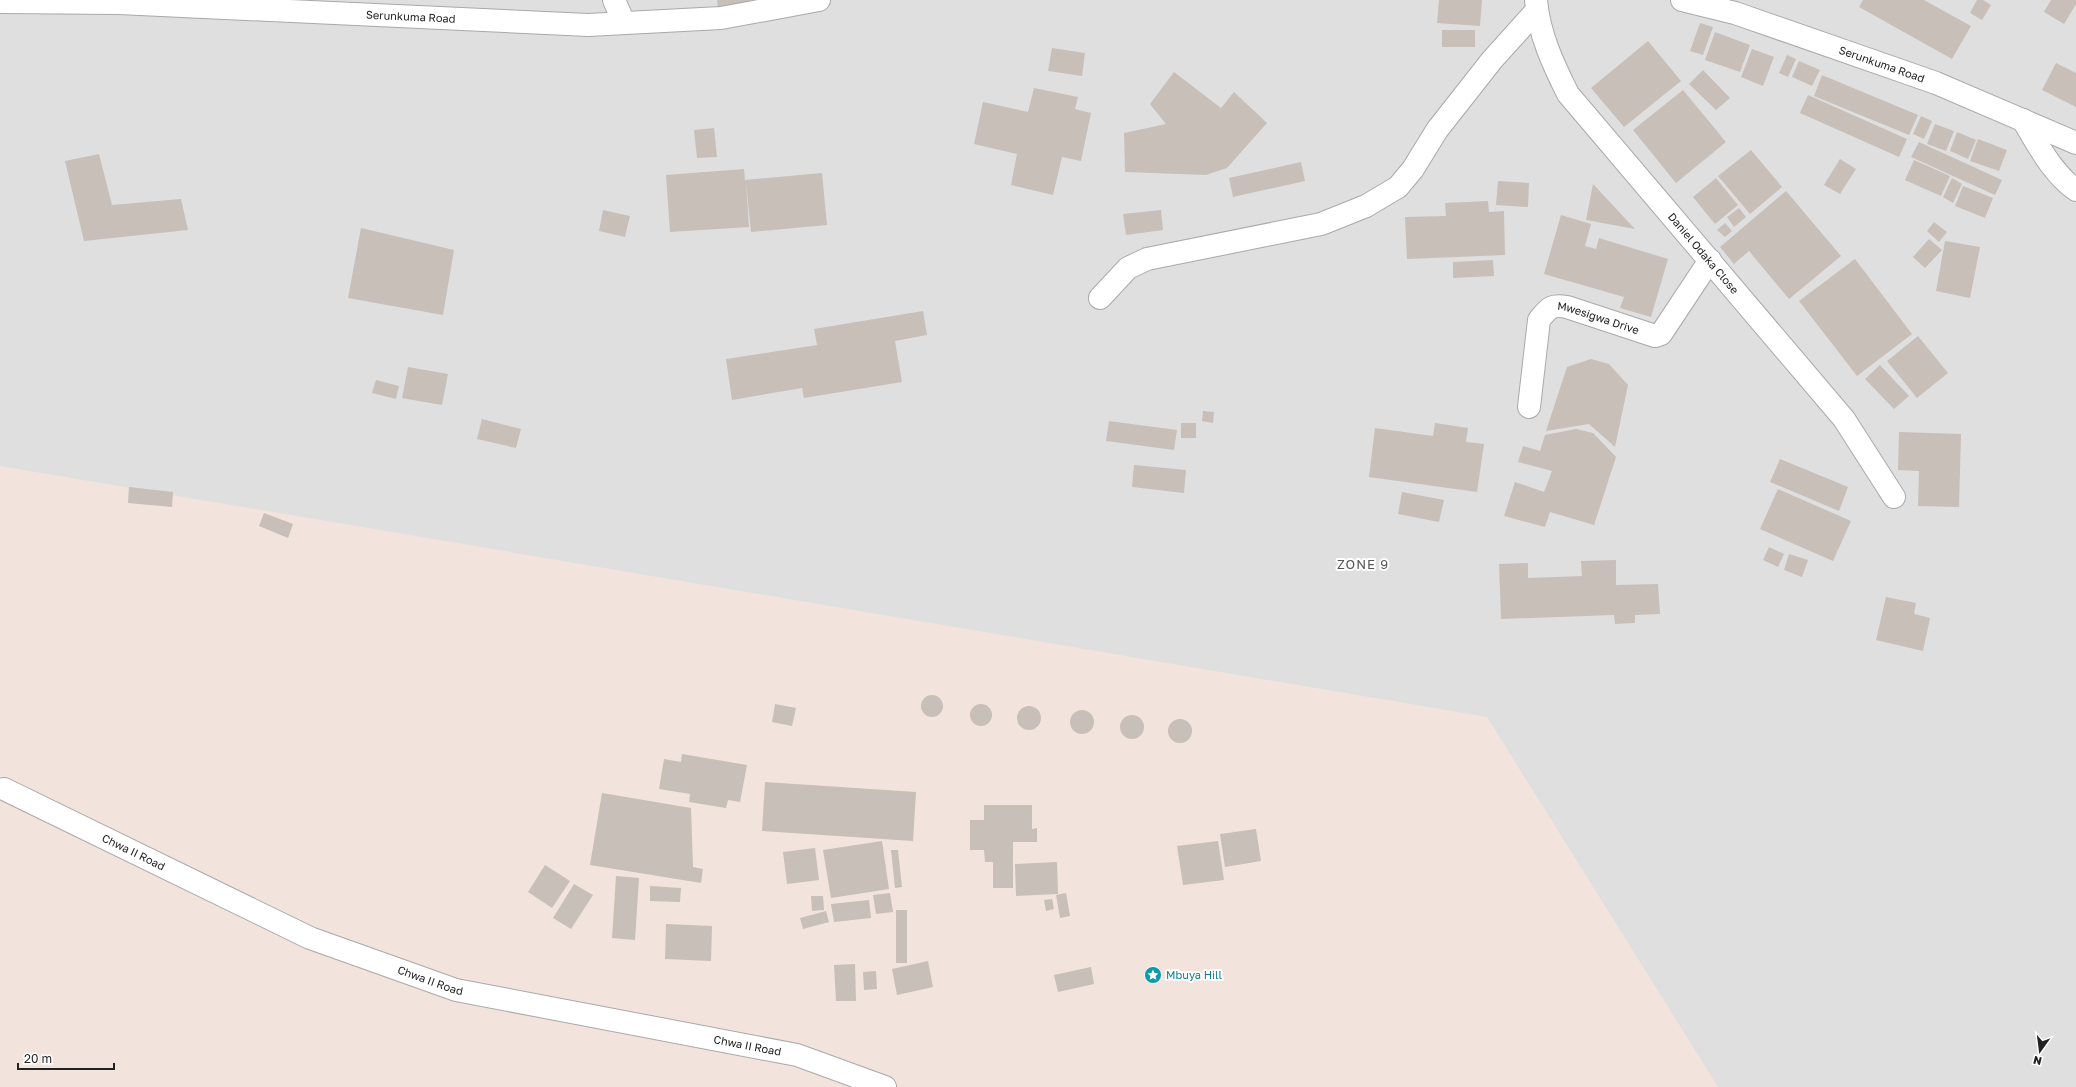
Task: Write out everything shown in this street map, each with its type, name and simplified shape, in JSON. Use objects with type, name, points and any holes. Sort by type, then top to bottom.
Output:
[{"type":"street","points":[[614,0],[624,23]]},
{"type":"street","name":"Serunkuma Road","points":[[0,2],[119,3],[588,25],[722,18],[819,0]]},
{"type":"street","name":"Serunkuma Road","points":[[1682,0],[1735,13],[1914,76],[2076,143]]},
{"type":"street","points":[[1100,298],[1128,268],[1147,259],[1321,224],[1366,206],[1398,187],[1413,169],[1437,130],[1536,5]]},
{"type":"street","name":"Daniel Odaka Close","points":[[1536,5],[1550,58],[1568,94],[1844,419],[1894,497]]},
{"type":"street","points":[[2023,120],[2046,158],[2065,182],[2076,190]]},
{"type":"street","name":"Mwesigwa Drive","points":[[1529,407],[1540,320],[1548,309],[1557,305],[1567,306],[1654,336],[1661,334],[1710,260]]},
{"type":"street","name":"Chwa II Road","points":[[4,789],[310,938],[456,990],[797,1055],[885,1087]]},
{"type":"shaded area","points":[[0,0],[2076,0],[2076,1087],[0,1087]]},
{"type":"shaded area","points":[[0,466],[1487,717],[1718,1087],[0,1087]]},
{"type":"building","points":[[717,0],[763,0],[718,8]]},
{"type":"building","points":[[1439,0],[1482,0],[1480,26],[1437,23]]},
{"type":"building","points":[[1863,0],[1924,0],[1971,26],[1952,59],[1859,7]]},
{"type":"building","points":[[1977,0],[1983,0],[1991,5],[1982,20],[1970,13]]},
{"type":"building","points":[[2051,0],[2076,0],[2076,4],[2064,24],[2044,12]]},
{"type":"building","points":[[1700,23],[1713,27],[1703,55],[1690,51]]},
{"type":"building","points":[[1442,30],[1475,30],[1475,47],[1442,47]]},
{"type":"building","points":[[1715,32],[1750,45],[1740,72],[1705,60]]},
{"type":"building","points":[[1648,41],[1681,81],[1624,127],[1591,88]]},
{"type":"building","points":[[1052,48],[1085,53],[1082,76],[1048,71]]},
{"type":"building","points":[[1752,49],[1774,57],[1763,86],[1741,77]]},
{"type":"building","points":[[1787,55],[1796,59],[1788,77],[1779,73]]},
{"type":"building","points":[[1799,61],[1820,70],[1812,86],[1792,77]]},
{"type":"building","points":[[2056,63],[2076,73],[2076,107],[2042,90]]},
{"type":"building","points":[[1703,70],[1730,98],[1716,110],[1689,84]]},
{"type":"building","points":[[1174,72],[1221,108],[1234,92],[1267,123],[1227,168],[1206,175],[1125,172],[1124,133],[1166,124],[1150,104]]},
{"type":"building","points":[[1822,75],[1918,115],[1909,135],[1814,96]]},
{"type":"building","points":[[1034,88],[1078,97],[1075,109],[1091,113],[1081,161],[1062,157],[1053,195],[1011,185],[1017,154],[974,144],[983,102],[1028,112]]},
{"type":"building","points":[[1683,90],[1726,142],[1676,183],[1633,130]]},
{"type":"building","points":[[1808,95],[1907,139],[1899,157],[1800,113]]},
{"type":"building","points":[[1921,116],[1932,121],[1924,139],[1913,134]]},
{"type":"building","points":[[1935,124],[1954,131],[1946,151],[1927,144]]},
{"type":"building","points":[[714,128],[717,157],[697,158],[694,130]]},
{"type":"building","points":[[1957,132],[1976,140],[1968,159],[1950,151]]},
{"type":"building","points":[[1978,139],[2007,150],[1999,171],[1970,161]]},
{"type":"building","points":[[1919,142],[2002,180],[1995,195],[1911,157]]},
{"type":"building","points":[[1751,150],[1782,187],[1750,214],[1718,176]]},
{"type":"building","points":[[99,154],[112,205],[181,199],[188,230],[84,241],[65,161]]},
{"type":"building","points":[[1840,159],[1856,169],[1840,194],[1824,185]]},
{"type":"building","points":[[1914,160],[1950,176],[1941,196],[1905,180]]},
{"type":"building","points":[[1301,162],[1305,181],[1233,197],[1229,178]]},
{"type":"building","points":[[744,169],[745,180],[822,173],[827,225],[751,232],[746,182],[749,227],[670,232],[666,175]]},
{"type":"building","points":[[1716,178],[1738,205],[1715,224],[1693,197]]},
{"type":"building","points":[[1952,178],[1962,184],[1953,203],[1943,197]]},
{"type":"building","points":[[1498,181],[1529,183],[1528,207],[1496,205]]},
{"type":"building","points":[[1593,184],[1635,229],[1586,220]]},
{"type":"building","points":[[1963,186],[1993,198],[1985,218],[1955,206]]},
{"type":"building","points":[[1786,191],[1841,256],[1789,299],[1749,251],[1734,264],[1720,247]]},
{"type":"building","points":[[1488,201],[1489,212],[1504,211],[1505,255],[1407,259],[1405,217],[1446,216],[1445,203]]},
{"type":"building","points":[[1739,208],[1746,217],[1734,227],[1727,217]]},
{"type":"building","points":[[603,210],[630,216],[625,237],[599,231]]},
{"type":"building","points":[[1161,210],[1163,230],[1126,235],[1123,214]]},
{"type":"building","points":[[1561,215],[1591,224],[1585,246],[1596,249],[1599,238],[1668,259],[1651,317],[1620,308],[1624,297],[1544,274]]},
{"type":"building","points":[[1934,222],[1947,232],[1939,242],[1927,231]]},
{"type":"building","points":[[1725,223],[1732,231],[1725,237],[1717,230]]},
{"type":"building","points":[[361,228],[454,250],[443,315],[348,298]]},
{"type":"building","points":[[1929,239],[1942,250],[1925,268],[1913,257]]},
{"type":"building","points":[[1945,241],[1980,247],[1970,298],[1936,291]]},
{"type":"building","points":[[1855,259],[1912,334],[1857,376],[1799,301]]},
{"type":"building","points":[[1493,260],[1494,276],[1453,278],[1453,262]]},
{"type":"building","points":[[923,311],[927,335],[895,341],[902,382],[804,398],[802,388],[732,400],[726,359],[817,345],[814,329]]},
{"type":"building","points":[[1918,336],[1948,373],[1917,398],[1887,361]]},
{"type":"building","points":[[1591,359],[1609,364],[1628,385],[1615,447],[1589,424],[1546,431],[1567,367]]},
{"type":"building","points":[[1880,365],[1909,396],[1894,409],[1865,379]]},
{"type":"building","points":[[408,367],[448,374],[442,405],[402,398]]},
{"type":"building","points":[[376,380],[399,386],[396,399],[372,393]]},
{"type":"building","points":[[1203,411],[1214,412],[1213,423],[1202,421]]},
{"type":"building","points":[[482,419],[521,429],[516,448],[477,439]]},
{"type":"building","points":[[1109,421],[1177,430],[1174,450],[1106,441]]},
{"type":"building","points":[[1181,423],[1196,423],[1196,438],[1181,438]]},
{"type":"building","points":[[1435,423],[1468,428],[1466,442],[1484,444],[1477,492],[1369,477],[1375,428],[1433,436]]},
{"type":"building","points":[[1576,429],[1593,433],[1616,457],[1594,525],[1550,512],[1545,527],[1504,516],[1515,482],[1544,492],[1552,471],[1518,462],[1523,446],[1540,451],[1545,435]]},
{"type":"building","points":[[1899,432],[1961,434],[1959,507],[1918,506],[1919,471],[1898,470]]},
{"type":"building","points":[[1780,459],[1848,487],[1839,511],[1770,482]]},
{"type":"building","points":[[1134,465],[1186,470],[1184,493],[1132,487]]},
{"type":"building","points":[[129,487],[173,492],[172,507],[128,503]]},
{"type":"building","points":[[1778,489],[1851,521],[1833,561],[1760,529]]},
{"type":"building","points":[[1402,492],[1444,500],[1439,522],[1398,514]]},
{"type":"building","points":[[264,513],[293,524],[288,538],[259,526]]},
{"type":"building","points":[[1769,547],[1784,554],[1778,567],[1763,560]]},
{"type":"building","points":[[1789,554],[1808,560],[1802,577],[1784,570]]},
{"type":"building","points":[[1616,560],[1616,585],[1658,584],[1660,614],[1635,615],[1635,623],[1615,624],[1614,615],[1501,619],[1499,564],[1528,563],[1528,578],[1582,576],[1581,561]]},
{"type":"building","points":[[1886,597],[1916,603],[1914,614],[1930,618],[1923,651],[1876,640]]},
{"type":"building","points":[[932,695],[940,698],[943,706],[940,714],[932,717],[924,714],[921,706],[924,698]]},
{"type":"building","points":[[775,704],[796,708],[792,726],[772,722]]},
{"type":"building","points":[[981,704],[989,707],[992,715],[989,723],[981,726],[973,723],[970,715],[973,707]]},
{"type":"building","points":[[1029,706],[1034,707],[1040,713],[1040,723],[1034,729],[1029,730],[1024,729],[1018,723],[1017,718],[1018,713],[1024,707]]},
{"type":"building","points":[[1082,710],[1087,711],[1093,717],[1093,727],[1087,733],[1082,734],[1077,733],[1071,727],[1070,722],[1071,717],[1077,711]]},
{"type":"building","points":[[1132,715],[1137,716],[1143,722],[1143,732],[1137,738],[1132,739],[1127,738],[1121,732],[1120,727],[1121,722],[1127,716]]},
{"type":"building","points":[[1180,719],[1185,720],[1191,726],[1191,736],[1185,742],[1180,743],[1175,742],[1169,736],[1168,731],[1169,726],[1175,720]]},
{"type":"building","points":[[682,754],[747,765],[740,802],[728,800],[726,808],[689,802],[690,794],[659,789],[664,759],[681,762]]},
{"type":"building","points":[[765,782],[916,792],[913,841],[762,831]]},
{"type":"building","points":[[602,793],[691,808],[693,867],[703,869],[701,883],[590,865]]},
{"type":"building","points":[[984,805],[1032,805],[1032,829],[1037,828],[1037,842],[1013,842],[1013,888],[993,888],[993,862],[985,862],[984,850],[970,850],[970,820],[984,820]]},
{"type":"building","points":[[1256,829],[1261,861],[1225,867],[1220,834]]},
{"type":"building","points":[[882,841],[889,889],[831,898],[823,850]]},
{"type":"building","points":[[1218,841],[1224,880],[1183,885],[1177,846]]},
{"type":"building","points":[[815,848],[819,880],[787,884],[783,852]]},
{"type":"building","points":[[891,850],[898,850],[902,887],[895,888]]},
{"type":"building","points":[[1057,862],[1058,894],[1016,896],[1015,864]]},
{"type":"building","points":[[545,865],[570,881],[552,908],[528,892]]},
{"type":"building","points":[[616,876],[639,878],[635,940],[612,938]]},
{"type":"building","points":[[574,884],[593,895],[571,929],[553,918]]},
{"type":"building","points":[[650,886],[681,888],[680,902],[650,901]]},
{"type":"building","points":[[890,893],[893,912],[876,914],[873,895]]},
{"type":"building","points":[[1066,893],[1070,916],[1060,918],[1056,895]]},
{"type":"building","points":[[811,896],[823,896],[824,910],[812,911]]},
{"type":"building","points":[[1052,899],[1054,909],[1046,911],[1044,900]]},
{"type":"building","points":[[869,900],[871,918],[834,922],[831,904]]},
{"type":"building","points":[[896,910],[907,910],[907,963],[896,963]]},
{"type":"building","points":[[826,911],[829,922],[803,929],[800,918]]},
{"type":"building","points":[[666,924],[712,926],[711,961],[665,959]]},
{"type":"building","points":[[928,961],[933,987],[897,995],[892,969]]},
{"type":"building","points":[[855,964],[856,1001],[836,1001],[834,965]]},
{"type":"building","points":[[1091,967],[1094,984],[1058,992],[1054,975]]},
{"type":"building","points":[[876,971],[877,989],[864,990],[863,972]]},
{"type":"place","name":"Mbuya Hill","points":[[1153,975]]},
{"type":"district","name":"ZONE 9","points":[[1363,564]]}]
